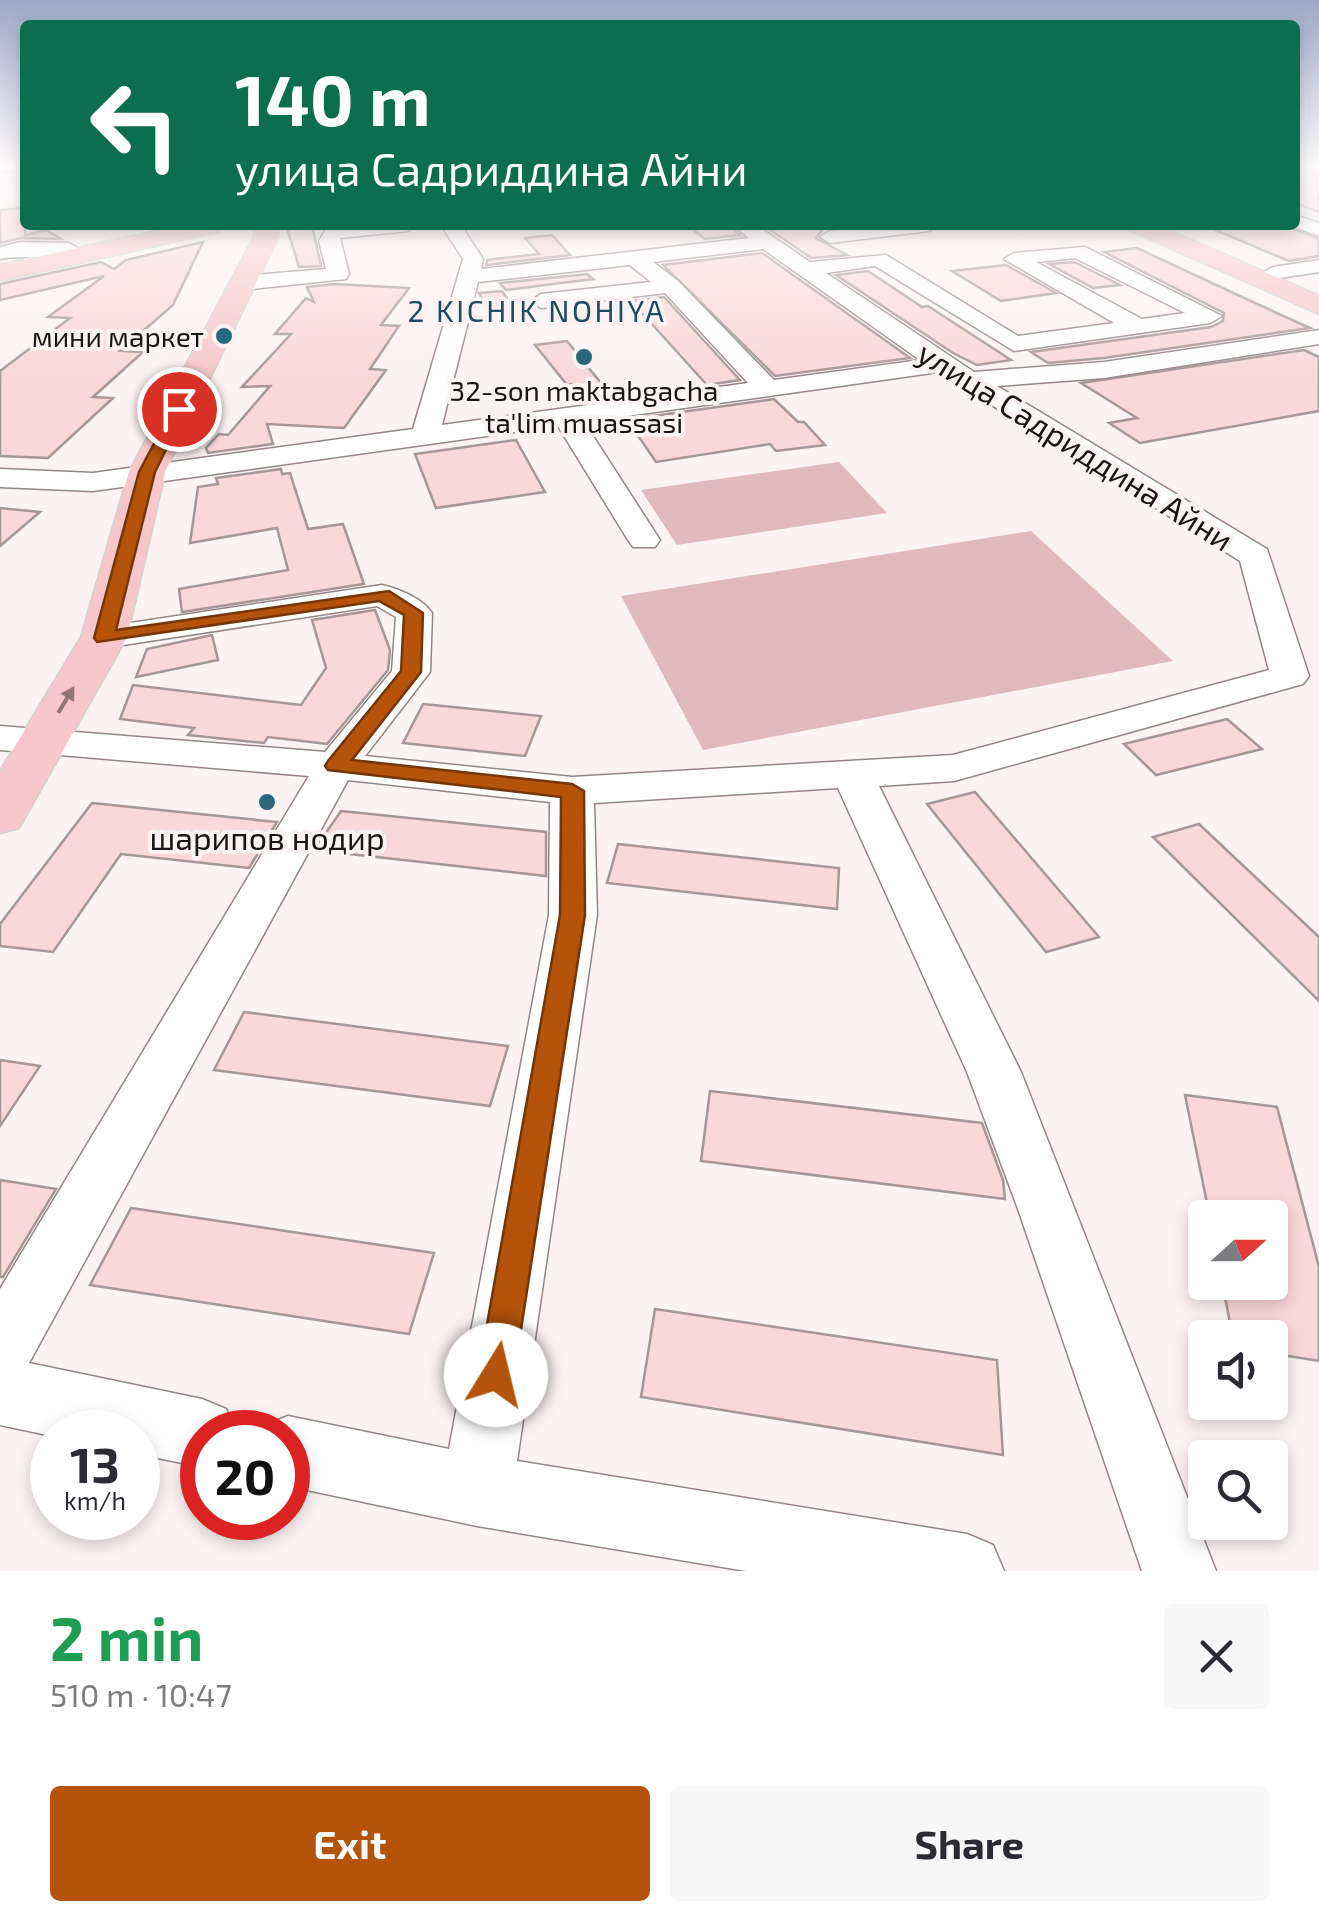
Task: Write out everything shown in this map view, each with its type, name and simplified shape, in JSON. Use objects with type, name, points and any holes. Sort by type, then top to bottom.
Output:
[{"type":"main road","points":[[0,264],[120,236]]},
{"type":"main road","points":[[0,273],[166,236]]},
{"type":"main road","points":[[0,757],[76,630],[135,473],[251,236]]},
{"type":"main road","points":[[0,815],[104,638],[135,473],[266,236]]},
{"type":"main road","points":[[1163,236],[1319,306]]},
{"type":"main road","points":[[1189,236],[1319,293]]},
{"type":"street","points":[[243,282],[338,274],[331,236]]},
{"type":"street","points":[[426,434],[474,259],[459,236]]},
{"type":"street","points":[[468,278],[636,258],[760,237]]},
{"type":"street","name":"улица Садриддина Айни","points":[[0,738],[336,766],[572,791],[954,768],[1304,684],[1255,556],[957,372],[760,237]]},
{"type":"street","points":[[0,253],[21,248],[70,249]]},
{"type":"street","points":[[805,269],[879,259],[1014,344],[1050,338],[1142,325],[1210,316],[1078,251],[1014,259],[1142,325],[1202,355]]},
{"type":"street","points":[[636,258],[670,286],[766,388]]},
{"type":"street","points":[[1273,273],[1319,266]]},
{"type":"street","points":[[541,301],[670,286]]},
{"type":"street","points":[[0,478],[94,482],[135,473],[766,388],[957,372],[1104,370],[1319,337]]},
{"type":"street","points":[[1050,338],[1104,370]]},
{"type":"street","points":[[565,414],[644,540]]},
{"type":"street","points":[[0,1352],[336,766],[411,672],[414,613],[382,595],[104,638]]},
{"type":"street","points":[[851,772],[1000,1089],[1048,1209],[1179,1571]]},
{"type":"street","points":[[477,1490],[572,915],[572,791]]},
{"type":"street","points":[[0,1391],[180,1428]]},
{"type":"street","points":[[310,1456],[477,1490],[967,1571]]},
{"type":"shaded area","points":[[839,462],[887,513],[677,545],[641,490]]},
{"type":"shaded area","points":[[1031,531],[1173,661],[703,750],[621,596]]},
{"type":"building","points":[[0,236],[61,239],[21,238],[0,243]]},
{"type":"building","points":[[290,236],[314,236],[321,266],[299,267]]},
{"type":"building","points":[[553,236],[570,255],[486,265],[487,260],[539,254],[525,238]]},
{"type":"building","points":[[779,236],[817,236],[847,255],[811,258]]},
{"type":"building","points":[[1230,236],[1319,239],[1319,256],[1289,261]]},
{"type":"building","points":[[203,242],[173,305],[120,351],[143,352],[93,397],[113,398],[48,458],[0,456],[0,371],[70,318],[48,317],[104,276],[0,300],[0,284],[101,262],[114,269],[126,260]]},
{"type":"building","points":[[1137,248],[1310,328],[1048,363],[1031,352],[1211,327],[1223,321],[1224,313],[1104,252]]},
{"type":"building","points":[[762,253],[910,358],[775,376],[663,265]]},
{"type":"building","points":[[1074,262],[1120,285],[1093,288],[1049,264]]},
{"type":"building","points":[[1006,265],[1056,293],[1001,301],[952,271]]},
{"type":"building","points":[[868,271],[1011,360],[977,365],[836,275]]},
{"type":"building","points":[[587,274],[593,279],[506,290],[500,283]]},
{"type":"building","points":[[335,284],[409,288],[381,325],[399,326],[370,369],[386,370],[344,428],[267,424],[273,444],[208,453],[206,448],[219,434],[228,435],[270,386],[242,387],[291,334],[275,334],[306,298],[314,302],[307,287]]},
{"type":"building","points":[[502,291],[517,312],[491,315],[479,293]]},
{"type":"building","points":[[664,297],[740,380],[707,385],[631,301]]},
{"type":"building","points":[[567,341],[614,398],[586,401],[572,384],[567,385],[535,345]]},
{"type":"building","points":[[1304,350],[1319,357],[1319,411],[1140,443],[1109,423],[1137,418],[1081,383]]},
{"type":"building","points":[[774,399],[798,422],[804,422],[825,445],[776,451],[770,444],[656,462],[630,424],[607,428],[603,423]]},
{"type":"building","points":[[516,440],[545,492],[436,508],[415,454]]},
{"type":"building","points":[[281,469],[282,474],[290,473],[308,529],[343,524],[364,584],[182,612],[179,589],[288,570],[277,528],[190,543],[198,487],[218,484],[216,478]]},
{"type":"building","points":[[0,508],[40,512],[0,546]]},
{"type":"building","points":[[375,610],[390,650],[388,670],[327,744],[268,737],[264,743],[188,735],[194,728],[120,719],[133,685],[301,705],[326,668],[312,620]]},
{"type":"building","points":[[212,635],[218,660],[136,677],[147,649]]},
{"type":"building","points":[[423,704],[541,716],[525,756],[403,743]]},
{"type":"building","points":[[1227,719],[1262,749],[1156,775],[1124,744]]},
{"type":"building","points":[[975,792],[1099,937],[1046,952],[927,804]]},
{"type":"building","points":[[92,803],[277,822],[249,868],[121,854],[53,952],[0,946],[0,924]]},
{"type":"building","points":[[341,811],[546,832],[546,876],[314,850]]},
{"type":"building","points":[[1199,824],[1319,937],[1319,1001],[1153,837]]},
{"type":"building","points":[[618,844],[839,868],[837,909],[607,883]]},
{"type":"building","points":[[244,1012],[508,1046],[490,1106],[214,1070]]},
{"type":"building","points":[[0,1060],[40,1066],[0,1126]]},
{"type":"building","points":[[710,1091],[982,1123],[1003,1180],[1005,1199],[701,1161]]},
{"type":"building","points":[[1185,1095],[1277,1107],[1319,1267],[1319,1361],[1288,1356],[1288,1320],[1229,1320],[1226,1300],[1288,1300],[1288,1200],[1206,1200]]},
{"type":"building","points":[[0,1180],[56,1189],[3,1277],[0,1277]]},
{"type":"building","points":[[131,1208],[434,1253],[409,1334],[90,1285]]},
{"type":"building","points":[[655,1309],[997,1360],[1003,1455],[641,1397]]},
{"type":"place","name":"мини маркет","points":[[224,336]]},
{"type":"place","name":"32-son maktabgacha ta'lim muassasi","points":[[584,357]]},
{"type":"place","name":"шарипов нодир","points":[[267,802]]},
{"type":"district","name":"2 KICHIK NOHIYA","points":[[537,310]]},
{"type":"route","points":[[179,409],[147,472],[104,638],[382,595],[414,613],[411,672],[336,766],[572,791],[572,915],[496,1375]]}]
